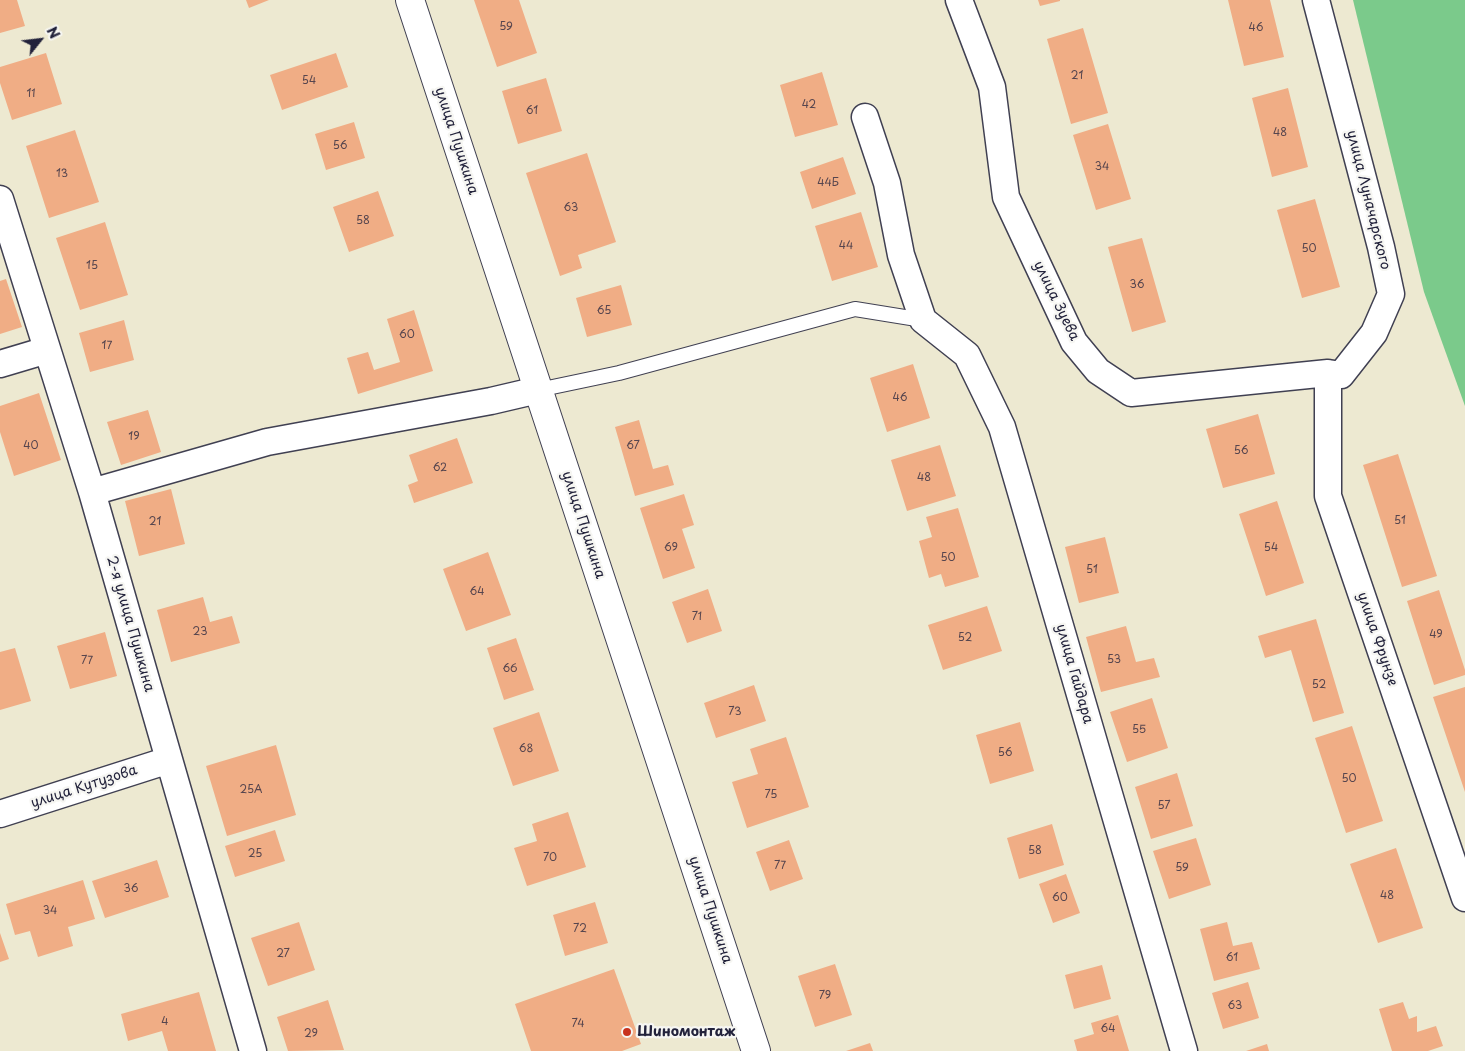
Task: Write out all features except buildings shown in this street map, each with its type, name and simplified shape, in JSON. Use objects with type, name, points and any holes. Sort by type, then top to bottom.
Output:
[{"type":"street","name":"улица Пушкина","points":[[410,0],[756,1051]]},
{"type":"street","name":"улица Зуева","points":[[959,0],[992,86],[1006,197],[1074,342],[1098,371],[1132,393],[1328,372]]},
{"type":"street","name":"улица Луначарского","points":[[1316,0],[1381,247],[1391,294],[1374,333],[1341,375],[1328,372]]},
{"type":"street","points":[[865,117],[887,183],[900,255],[923,320]]},
{"type":"street","name":"2-я улица Пушкина","points":[[0,199],[92,492],[253,1051]]},
{"type":"street","name":"улица Гайдара","points":[[923,320],[967,355],[1002,427],[1184,1051]]},
{"type":"street","points":[[0,364],[47,350]]},
{"type":"street","name":"улица Фрунзе","points":[[1328,372],[1328,496],[1465,898]]},
{"type":"street","points":[[92,492],[267,442],[491,401],[538,390]]},
{"type":"street","name":"улица Кутузова","points":[[0,814],[169,760]]},
{"type":"lane","points":[[538,390],[619,373],[855,309],[923,320]]},
{"type":"green space","points":[[1353,0],[1465,0],[1465,406],[1424,292]]},
{"type":"place","name":"Шиномонтаж","points":[[627,1032]]}]
